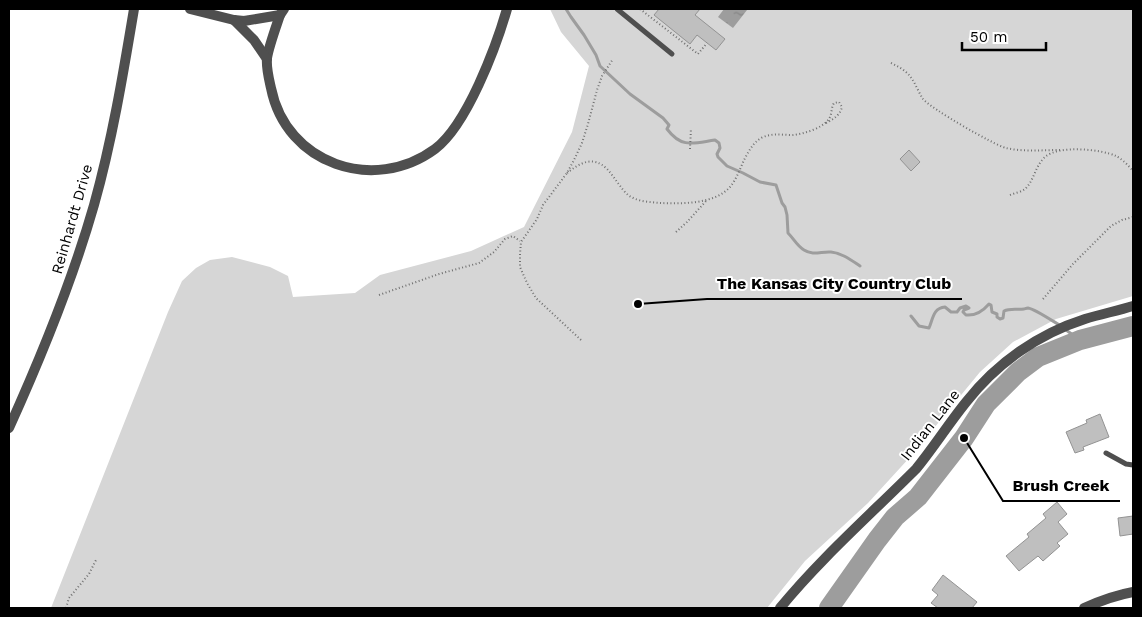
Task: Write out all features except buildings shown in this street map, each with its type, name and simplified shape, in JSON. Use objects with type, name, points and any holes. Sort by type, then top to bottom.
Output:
[{"type":"street","name":"Reinhardt Drive","points":[[9,428],[53,327],[78,260],[94,204],[119,101],[134,9]]},
{"type":"street","points":[[190,9],[244,21],[282,12]]},
{"type":"street","points":[[282,12],[267,59],[272,96],[280,114],[290,131],[315,154],[339,166],[372,170],[404,165],[418,159],[436,148],[448,136],[461,118],[482,76],[507,9]]},
{"type":"street","points":[[234,20],[254,40],[267,59]]},
{"type":"street","name":"Indian Lane","points":[[780,608],[820,564],[916,469],[968,400],[991,374],[1009,358],[1040,338],[1085,319],[1133,306]]},
{"type":"street","points":[[1084,608],[1098,601],[1133,592]]},
{"type":"lane","points":[[617,9],[672,54]]},
{"type":"lane","points":[[1106,453],[1126,464],[1133,465]]},
{"type":"path","points":[[640,9],[698,54],[707,43]]},
{"type":"path","points":[[581,340],[536,298],[520,267],[521,242],[537,219],[543,205],[567,173],[582,142],[602,76],[612,59]]},
{"type":"path","points":[[891,63],[902,68],[912,77],[924,100],[935,109],[995,144],[1021,150],[1086,149],[1106,152],[1118,157],[1133,171]]},
{"type":"path","points":[[567,173],[578,164],[588,161],[598,162],[607,169],[628,195],[640,201],[673,203],[713,199],[730,187],[754,144],[764,137],[776,134],[793,135],[809,131],[826,123],[841,112],[840,102],[834,103],[826,123]]},
{"type":"path","points":[[690,149],[691,128]]},
{"type":"path","points":[[1010,195],[1024,190],[1040,161],[1047,154],[1060,150]]},
{"type":"path","points":[[676,232],[707,200]]},
{"type":"path","points":[[1043,299],[1073,264],[1111,226],[1122,220],[1133,218]]},
{"type":"path","points":[[379,294],[479,263],[494,252],[505,240],[513,236],[521,242]]},
{"type":"path","points":[[66,608],[69,598],[89,574],[96,560]]},
{"type":"shaded area","points":[[550,9],[1133,9],[1133,296],[1056,319],[1013,342],[980,372],[911,456],[868,503],[805,561],[767,608],[51,608],[168,312],[182,281],[196,268],[210,260],[232,257],[270,267],[288,276],[293,297],[355,293],[380,275],[471,251],[524,227],[572,132],[589,66],[561,32]]},
{"type":"water","points":[[724,9],[747,10],[733,28],[718,17]]},
{"type":"waterway","points":[[566,9],[596,55],[600,66],[630,94],[663,118],[669,125],[667,129],[678,140],[689,143],[715,140],[719,143],[720,148],[717,154],[718,157],[727,166],[760,182],[776,185],[785,207],[788,233],[799,246],[811,253],[831,252],[839,254],[860,266]]},
{"type":"waterway","points":[[911,316],[919,326],[929,328],[938,309],[945,307],[951,312],[957,312],[960,308],[966,306],[969,308],[963,312],[966,315],[973,315],[979,313],[989,304],[991,305],[992,312],[997,314],[997,317],[1000,319],[1003,318],[1004,311],[1006,310],[1028,308],[1061,326]]},
{"type":"waterway","points":[[829,608],[895,517],[918,497],[964,438],[986,404],[1018,372],[1038,357],[1080,340],[1133,326]]},
{"type":"waterway","points":[[1066,330],[1080,340]]},
{"type":"place","name":"The Kansas City Country Club","points":[[638,304]]},
{"type":"place","name":"Brush Creek","points":[[964,438]]}]
